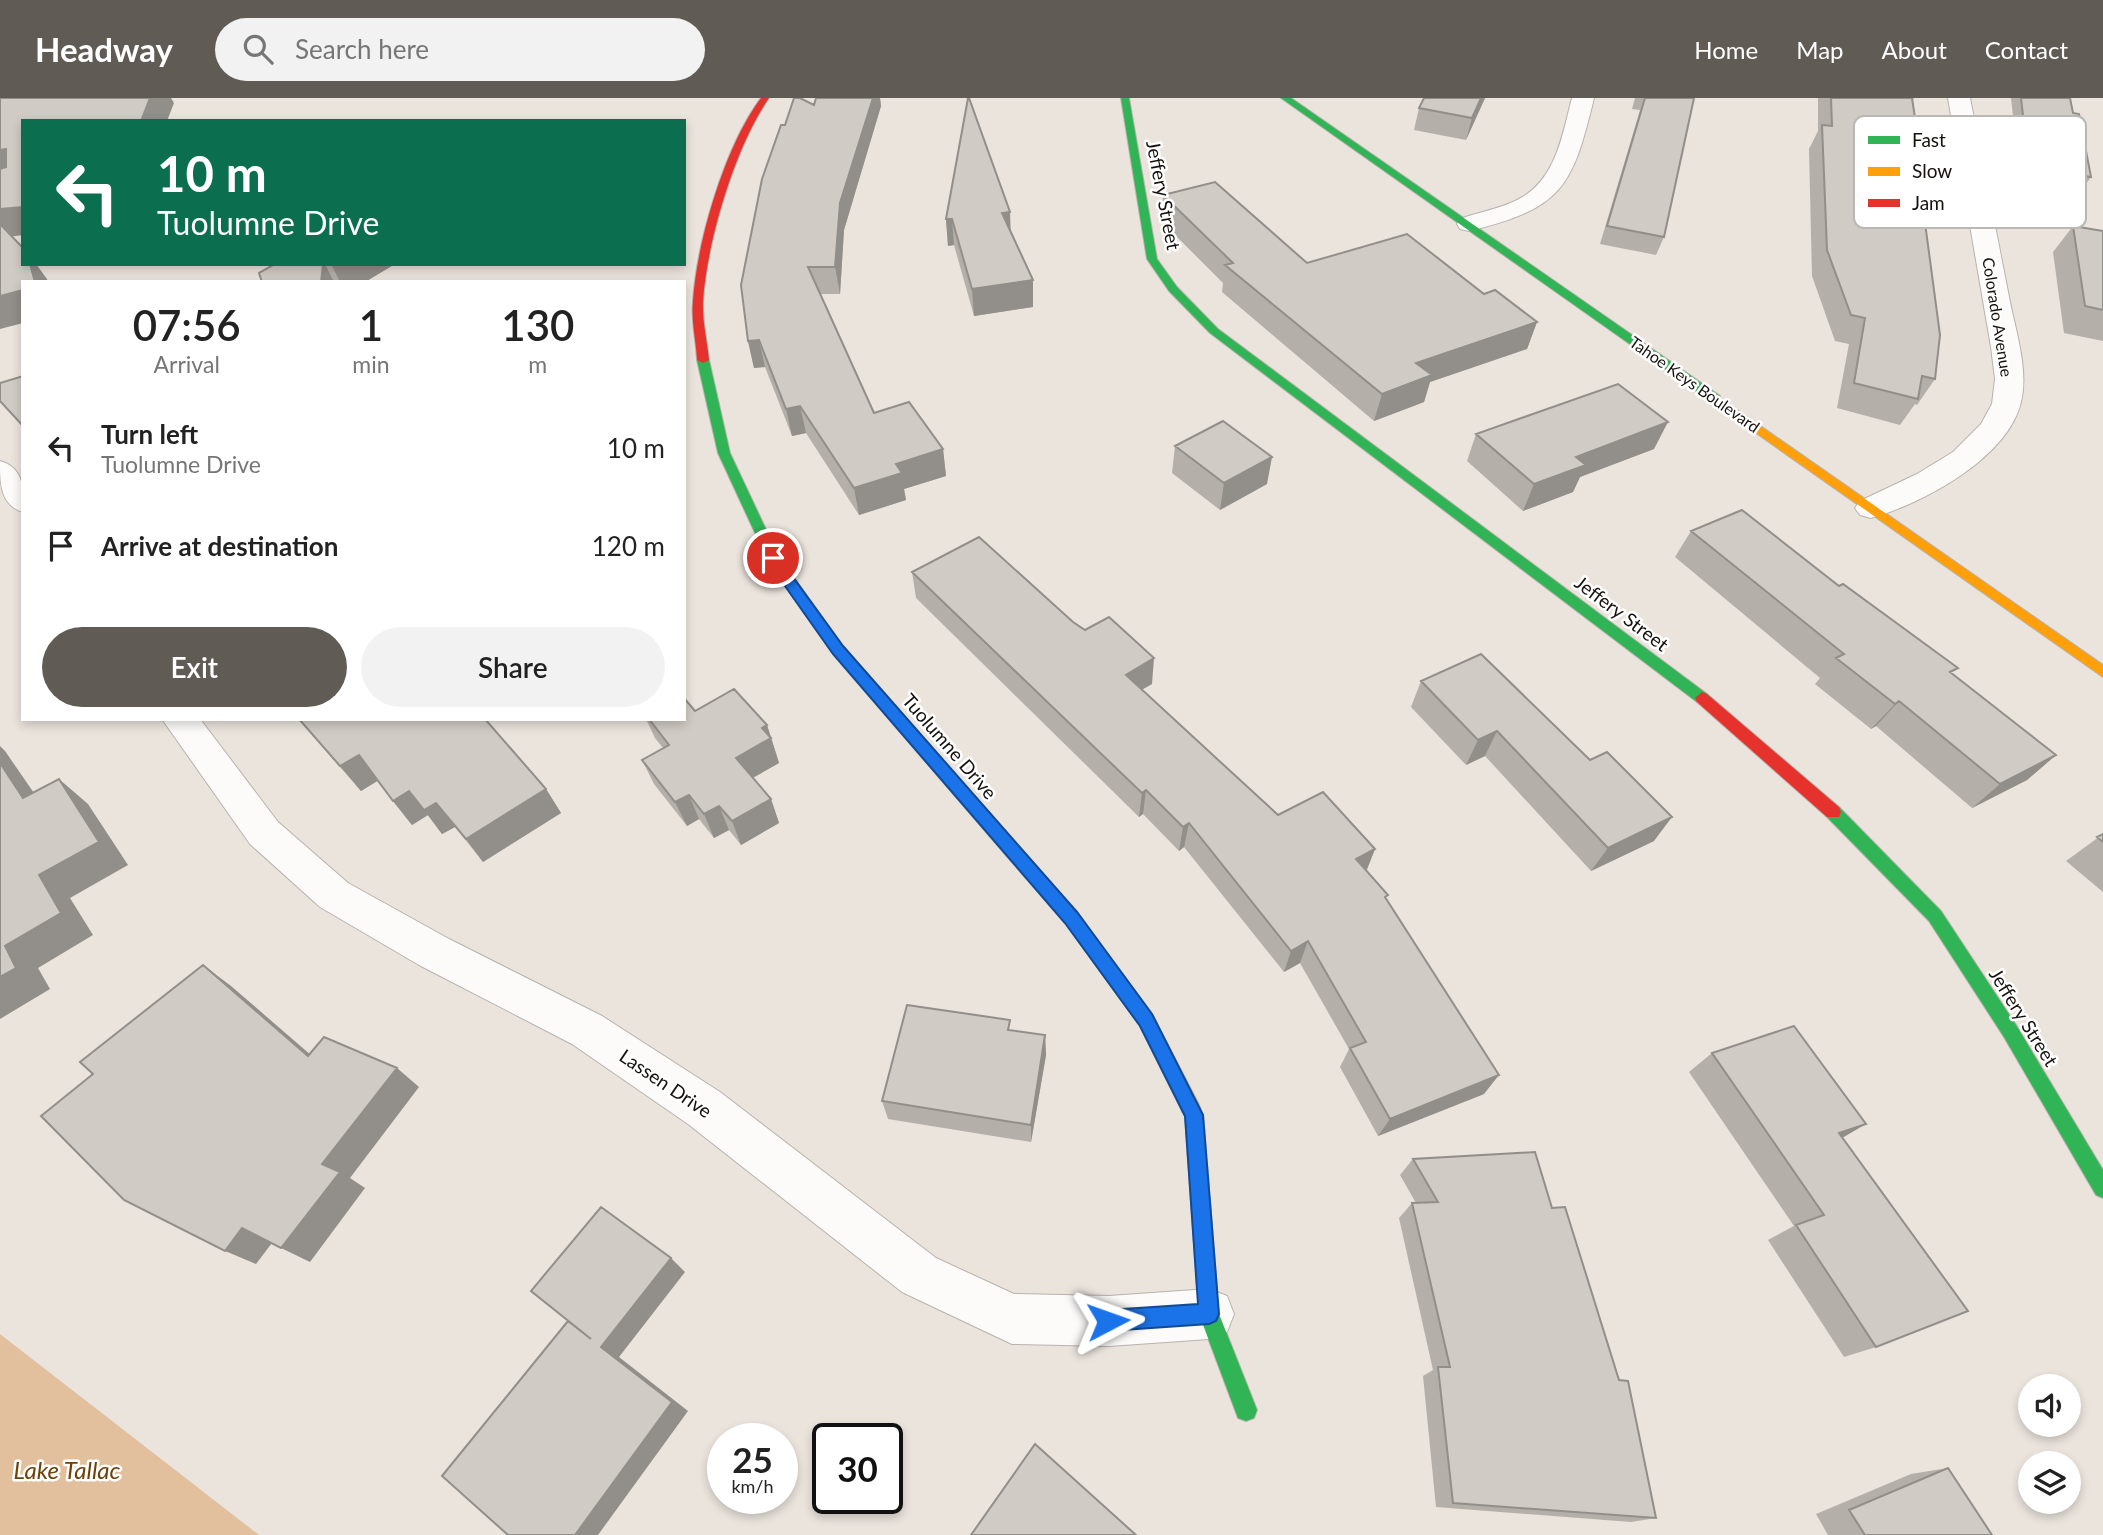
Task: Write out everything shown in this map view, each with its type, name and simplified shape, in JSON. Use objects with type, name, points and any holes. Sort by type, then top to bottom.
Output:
[{"type":"street","name":"Tuolumne Drive","points":[[765,98],[758,104],[745,131],[723,191],[691,301],[724,453],[773,558],[838,650],[1071,918],[1146,1020],[1194,1115],[1209,1314],[1246,1410]]},
{"type":"street","name":"Jeffery Street","points":[[1125,98],[1153,259],[1173,289],[1214,331],[1700,698],[1846,823],[1935,916],[2010,1031],[2103,1188]]},
{"type":"street","name":"Tahoe Keys Boulevard","points":[[1285,98],[1469,224],[2103,672]]},
{"type":"street","points":[[1469,224],[1528,204],[1550,187],[1568,155],[1583,98]]},
{"type":"street","name":"Colorado Avenue","points":[[1959,98],[1962,116]]},
{"type":"street","name":"Colorado Avenue","points":[[1871,508],[1943,475],[1978,446],[2005,410],[2009,382],[2005,347],[1983,228]]},
{"type":"street","points":[[0,471],[21,499]]},
{"type":"street","name":"Lassen Drive","points":[[181,721],[264,833],[334,895],[434,952],[587,1030],[704,1108],[919,1275],[1012,1319],[1108,1321],[1209,1314]]},
{"type":"water","name":"Lake Tallac","points":[[0,1334],[259,1535],[0,1535]]},
{"type":"building","points":[[0,98],[150,98],[142,119],[21,119],[21,207],[0,209],[0,169],[6,167],[6,149],[0,150]]},
{"type":"building","points":[[794,98],[814,105],[816,98],[873,98],[840,203],[835,267],[808,267],[874,413],[909,402],[943,449],[896,464],[902,473],[854,488],[800,406],[786,409],[759,340],[748,341],[741,285],[762,179],[781,125],[785,125]]},
{"type":"building","points":[[968,98],[1010,212],[1002,213],[1033,280],[972,289],[952,219],[946,219]]},
{"type":"building","points":[[1424,98],[1481,98],[1472,118],[1419,108]]},
{"type":"building","points":[[1645,98],[1694,98],[1664,237],[1607,226]]},
{"type":"building","points":[[1831,98],[1912,98],[1915,116],[1854,116],[1854,228],[1926,228],[1940,335],[1935,379],[1922,376],[1918,399],[1854,383],[1865,318],[1851,315],[1827,250],[1822,125],[1832,126]]},
{"type":"building","points":[[2021,98],[2070,98],[2073,113],[2079,116],[2023,116]]},
{"type":"building","points":[[2086,151],[2091,177],[2086,176]]},
{"type":"building","points":[[1215,182],[1307,263],[1407,234],[1484,294],[1495,290],[1537,322],[1416,363],[1432,375],[1382,394],[1225,265],[1233,263],[1163,195]]},
{"type":"building","points":[[0,224],[21,246],[21,266],[31,266],[34,280],[21,280],[21,291],[0,296]]},
{"type":"building","points":[[2073,228],[2103,231],[2103,310],[2085,306]]},
{"type":"building","points":[[271,266],[323,266],[321,280],[261,280],[259,273]]},
{"type":"building","points":[[21,377],[21,424],[0,401],[0,383]]},
{"type":"building","points":[[1618,384],[1668,422],[1576,457],[1586,465],[1534,484],[1476,434]]},
{"type":"building","points":[[1223,421],[1272,457],[1224,483],[1175,446]]},
{"type":"building","points":[[1742,510],[1839,586],[1843,584],[1958,668],[1950,672],[2056,755],[2000,784],[1899,701],[1895,704],[1836,658],[1844,654],[1691,531]]},
{"type":"building","points":[[979,537],[1073,622],[1085,630],[1109,617],[1154,658],[1126,675],[1278,815],[1323,792],[1375,849],[1356,859],[1388,895],[1385,897],[1499,1075],[1390,1119],[1350,1048],[1366,1042],[1308,941],[1291,951],[1189,823],[1183,827],[1146,790],[1142,793],[912,572]]},
{"type":"building","points":[[1481,654],[1590,760],[1607,752],[1672,817],[1608,848],[1497,731],[1478,740],[1421,681]]},
{"type":"building","points":[[734,689],[767,725],[762,728],[771,738],[736,758],[771,799],[732,821],[719,806],[704,814],[689,795],[675,802],[642,760],[669,745],[651,721],[686,721],[686,700],[695,711]]},
{"type":"building","points":[[301,721],[487,721],[546,789],[466,839],[436,803],[424,810],[409,791],[393,801],[359,755],[340,766]]},
{"type":"building","points":[[0,763],[23,798],[59,779],[99,842],[39,875],[61,913],[5,946],[16,968],[0,977]]},
{"type":"building","points":[[203,965],[308,1056],[324,1037],[397,1068],[322,1164],[340,1172],[281,1248],[242,1228],[225,1251],[124,1200],[41,1116],[93,1074],[80,1062]]},
{"type":"building","points":[[907,1005],[1010,1020],[1008,1030],[1045,1035],[1031,1125],[882,1101]]},
{"type":"building","points":[[1794,1026],[1866,1124],[1839,1133],[1968,1311],[1876,1347],[1796,1225],[1824,1215],[1712,1053]]},
{"type":"building","points":[[1535,1152],[1552,1208],[1565,1207],[1619,1380],[1628,1381],[1656,1518],[1453,1503],[1438,1367],[1450,1367],[1412,1203],[1438,1202],[1413,1159]]},
{"type":"building","points":[[601,1207],[671,1258],[601,1347],[672,1402],[575,1535],[508,1535],[442,1476],[568,1321],[591,1339],[531,1291]]},
{"type":"building","points":[[1035,1444],[1136,1535],[971,1535]]},
{"type":"building","points":[[1948,1468],[1992,1535],[1865,1535],[1849,1510]]},
{"type":"traffic: fast","points":[[1125,98],[1152,259],[1173,289],[1214,331],[1702,698]]},
{"type":"traffic: fast","points":[[1285,98],[1716,399]]},
{"type":"traffic: fast","points":[[703,360],[724,453],[773,558],[838,650],[1011,849]]},
{"type":"traffic: fast","points":[[1833,812],[1935,916],[2010,1031],[2103,1188]]},
{"type":"traffic: fast","points":[[1191,1109],[1194,1115],[1209,1314],[1246,1410]]},
{"type":"traffic: slow","points":[[1716,399],[2103,672]]},
{"type":"traffic: slow","points":[[1011,849],[1071,918],[1146,1020],[1191,1109]]},
{"type":"traffic: jam","points":[[703,360],[698,301],[712,226],[743,136],[765,98]]},
{"type":"traffic: jam","points":[[1702,698],[1833,812]]},
{"type":"route","points":[[773,558],[838,650],[1071,918],[1146,1020],[1194,1115],[1209,1314],[1108,1321]]}]
